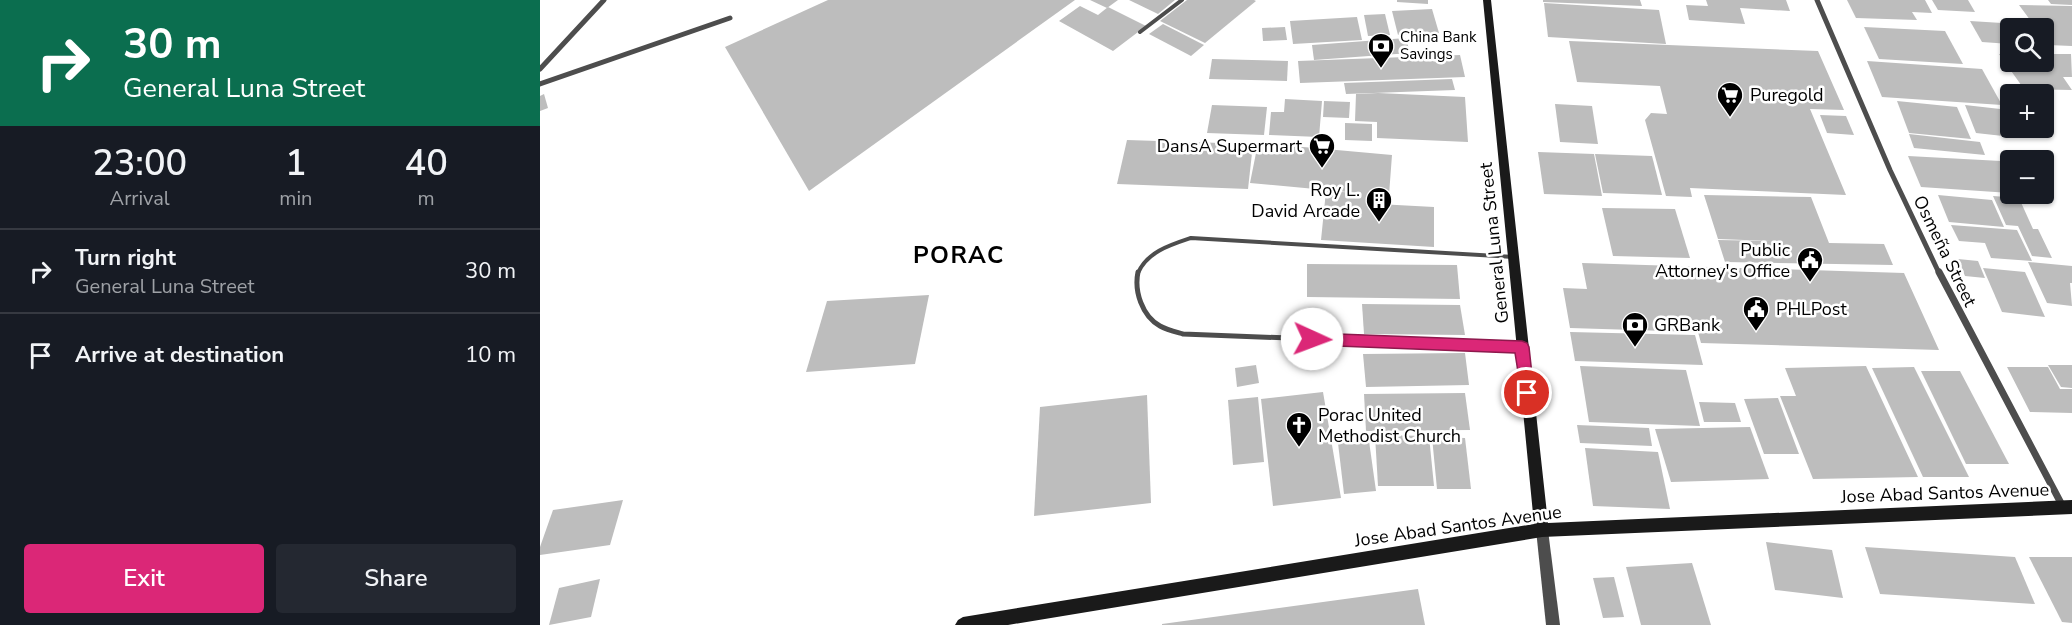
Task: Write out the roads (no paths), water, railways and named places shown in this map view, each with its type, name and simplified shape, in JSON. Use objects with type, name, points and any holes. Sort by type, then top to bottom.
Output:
[{"type":"main road","name":"General Luna Street","points":[[1487,0],[1542,530]]},
{"type":"main road","name":"Jose Abad Santos Avenue","points":[[963,625],[1542,530],[2068,507]]},
{"type":"street","points":[[540,69],[604,0]]},
{"type":"street","name":"Osmeña Street","points":[[1817,0],[1890,170],[1953,302],[2068,507]]},
{"type":"street","points":[[540,84],[730,18]]},
{"type":"street","name":"General Luna Street","points":[[1542,530],[1552,619]]},
{"type":"lane","points":[[1140,32],[1182,0]]},
{"type":"lane","points":[[1514,257],[1191,238],[1161,249],[1141,266],[1136,288],[1144,308],[1157,325],[1183,334],[1522,347]]},
{"type":"place","name":"China Bank Savings","points":[[1381,69]]},
{"type":"place","name":"Puregold","points":[[1730,118]]},
{"type":"place","name":"DansA Supermart","points":[[1322,169]]},
{"type":"place","name":"Roy L. David Arcade","points":[[1379,223]]},
{"type":"place","name":"Public Attorney's Office","points":[[1810,283]]},
{"type":"place","name":"PHLPost","points":[[1756,332]]},
{"type":"place","name":"GRBank","points":[[1635,348]]},
{"type":"place","name":"Porac United Methodist Church","points":[[1299,448]]},
{"type":"district","name":"PORAC","points":[[959,255]]}]
